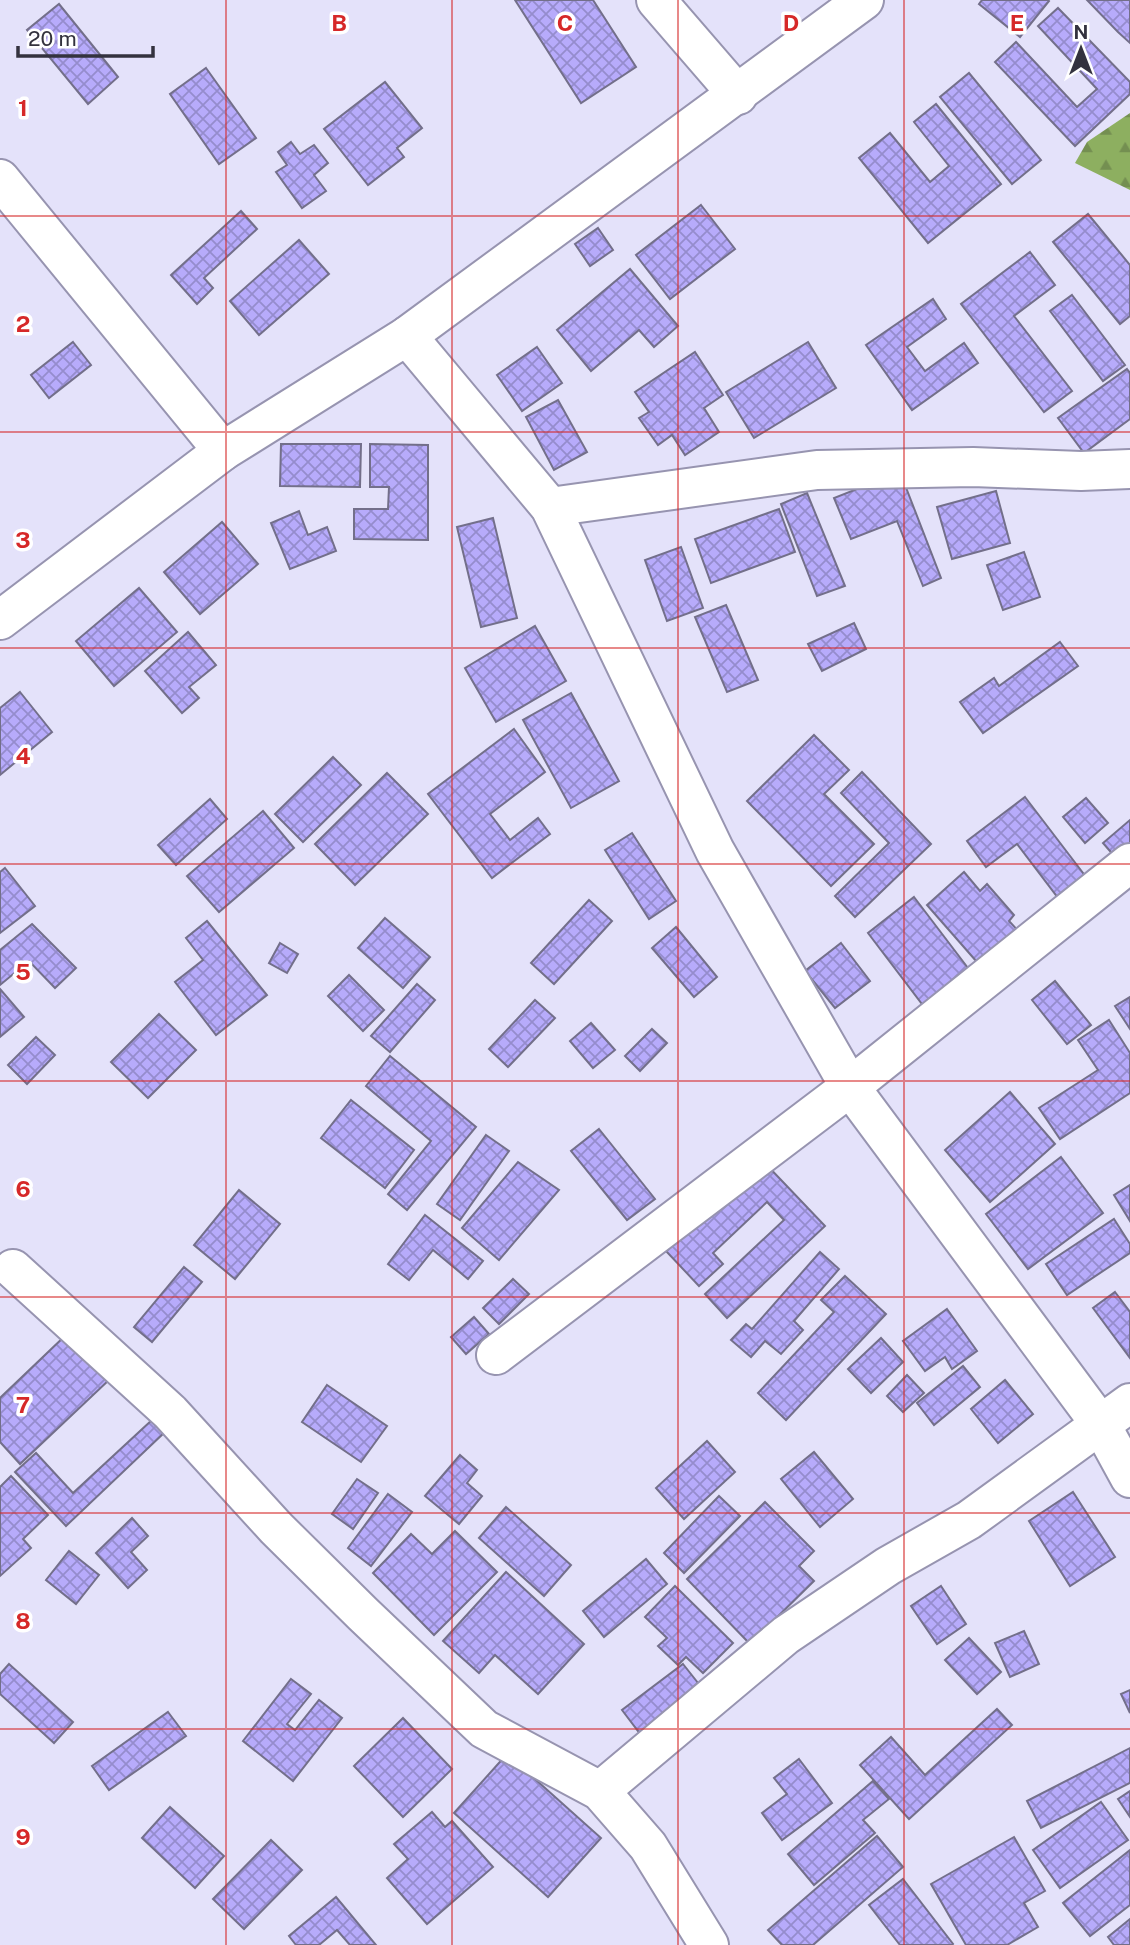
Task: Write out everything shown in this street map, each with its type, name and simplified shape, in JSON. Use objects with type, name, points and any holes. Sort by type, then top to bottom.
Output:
[{"type":"street","points":[[656,0],[738,94]]},
{"type":"street","points":[[0,620],[222,451],[407,337],[864,0]]},
{"type":"street","points":[[0,178],[222,451]]},
{"type":"street","points":[[407,337],[550,507],[715,851],[850,1087],[1115,1414],[1130,1478]]},
{"type":"street","points":[[550,507],[817,470],[973,467],[1081,471],[1130,469]]},
{"type":"street","points":[[496,1355],[850,1087],[1130,863]]},
{"type":"street","points":[[13,1269],[170,1412],[276,1528],[484,1729],[600,1791],[648,1846],[709,1945]]},
{"type":"street","points":[[600,1791],[786,1634],[888,1566],[969,1520],[1115,1414]]},
{"type":"green space","points":[[1130,113],[1130,190],[1075,163],[1087,142]]},
{"type":"building","points":[[515,0],[593,0],[636,67],[581,103]]},
{"type":"building","points":[[982,0],[1049,1],[1020,37],[979,4]]},
{"type":"building","points":[[1087,0],[1130,0],[1130,43],[1118,32]]},
{"type":"building","points":[[59,4],[118,77],[88,104],[27,30]]},
{"type":"building","points":[[1058,8],[1130,82],[1130,94],[1075,146],[995,62],[1016,42],[1077,107],[1097,89],[1038,26]]},
{"type":"building","points":[[206,68],[256,138],[219,164],[170,94]]},
{"type":"building","points":[[969,73],[1041,160],[1012,184],[940,97]]},
{"type":"building","points":[[385,82],[422,128],[397,148],[404,157],[368,185],[324,129]]},
{"type":"building","points":[[936,104],[1001,184],[928,243],[859,158],[890,133],[930,182],[949,166],[914,122]]},
{"type":"building","points":[[291,142],[300,154],[314,145],[328,163],[314,175],[326,191],[302,208],[276,172],[287,165],[278,152]]},
{"type":"building","points":[[701,205],[735,249],[670,299],[636,255]]},
{"type":"building","points":[[241,211],[257,229],[204,278],[213,288],[197,304],[171,275]]},
{"type":"building","points":[[1088,214],[1130,265],[1130,316],[1120,324],[1053,242]]},
{"type":"building","points":[[598,228],[613,250],[590,266],[575,244]]},
{"type":"building","points":[[299,240],[329,274],[259,335],[230,301]]},
{"type":"building","points":[[1030,252],[1055,285],[1014,316],[1072,391],[1044,412],[961,304]]},
{"type":"building","points":[[630,269],[678,326],[654,347],[639,330],[591,371],[557,330]]},
{"type":"building","points":[[1072,295],[1125,365],[1103,381],[1050,311]]},
{"type":"building","points":[[933,299],[946,319],[907,347],[925,371],[964,343],[978,363],[912,410],[866,345]]},
{"type":"building","points":[[73,342],[91,365],[49,398],[31,375]]},
{"type":"building","points":[[808,342],[836,388],[754,438],[726,392]]},
{"type":"building","points":[[537,347],[562,383],[522,411],[497,375]]},
{"type":"building","points":[[695,352],[723,395],[704,408],[719,432],[685,455],[672,435],[658,445],[639,418],[649,412],[635,392]]},
{"type":"building","points":[[1127,369],[1130,373],[1130,419],[1084,453],[1058,418]]},
{"type":"building","points":[[558,400],[587,452],[554,470],[526,417]]},
{"type":"building","points":[[281,444],[361,444],[360,487],[280,486]]},
{"type":"building","points":[[370,444],[428,445],[428,540],[354,539],[354,509],[388,509],[389,487],[370,487]]},
{"type":"building","points":[[900,472],[941,578],[923,586],[897,521],[851,539],[834,498]]},
{"type":"building","points":[[996,491],[1010,543],[952,559],[937,507]]},
{"type":"building","points":[[807,493],[845,586],[817,596],[781,504]]},
{"type":"building","points":[[779,509],[795,552],[711,583],[695,539]]},
{"type":"building","points":[[299,511],[308,535],[327,527],[336,551],[290,569],[271,523]]},
{"type":"building","points":[[493,518],[517,618],[481,627],[457,527]]},
{"type":"building","points":[[222,522],[258,564],[200,614],[164,572]]},
{"type":"building","points":[[681,547],[703,608],[667,621],[645,560]]},
{"type":"building","points":[[1024,552],[1040,597],[1003,610],[987,565]]},
{"type":"building","points":[[139,588],[177,632],[114,686],[76,641]]},
{"type":"building","points":[[726,605],[758,680],[727,692],[695,617]]},
{"type":"building","points":[[854,623],[866,649],[822,671],[808,644]]},
{"type":"building","points":[[535,626],[566,681],[496,722],[465,668]]},
{"type":"building","points":[[188,632],[216,665],[189,687],[199,698],[182,713],[145,671]]},
{"type":"building","points":[[1060,642],[1078,666],[983,733],[960,702],[994,678],[999,686]]},
{"type":"building","points":[[20,692],[52,732],[0,775],[0,708]]},
{"type":"building","points":[[571,693],[619,781],[571,808],[523,720]]},
{"type":"building","points":[[514,729],[545,772],[490,814],[510,840],[538,818],[550,834],[492,878],[428,794]]},
{"type":"building","points":[[814,735],[849,770],[824,794],[874,844],[831,886],[747,801]]},
{"type":"building","points":[[333,757],[361,785],[303,842],[275,814]]},
{"type":"building","points":[[862,772],[931,844],[855,917],[835,896],[889,843],[841,793]]},
{"type":"building","points":[[387,773],[428,814],[355,885],[315,844]]},
{"type":"building","points":[[1025,797],[1096,890],[1068,911],[1017,844],[986,867],[967,841]]},
{"type":"building","points":[[1086,798],[1108,823],[1085,843],[1063,817]]},
{"type":"building","points":[[210,799],[227,819],[176,865],[158,845]]},
{"type":"building","points":[[263,811],[294,848],[219,912],[187,876]]},
{"type":"building","points":[[1130,820],[1130,860],[1123,866],[1103,843]]},
{"type":"building","points":[[632,833],[676,901],[649,919],[605,850]]},
{"type":"building","points":[[5,868],[35,906],[0,933],[0,872]]},
{"type":"building","points":[[964,872],[980,891],[987,884],[1014,915],[1009,921],[1023,936],[984,970],[927,905]]},
{"type":"building","points":[[914,897],[971,972],[925,1008],[868,933]]},
{"type":"building","points":[[589,900],[612,921],[554,984],[531,963]]},
{"type":"building","points":[[385,918],[430,957],[403,988],[358,948]]},
{"type":"building","points":[[207,921],[267,995],[216,1035],[175,982],[203,960],[186,938]]},
{"type":"building","points":[[32,924],[76,968],[55,988],[29,961],[0,985],[0,950]]},
{"type":"building","points":[[676,927],[717,977],[694,997],[652,948]]},
{"type":"building","points":[[280,943],[298,954],[287,973],[269,963]]},
{"type":"building","points":[[841,943],[870,981],[835,1008],[805,971]]},
{"type":"building","points":[[349,975],[384,1010],[363,1031],[328,996]]},
{"type":"building","points":[[1055,981],[1091,1025],[1067,1044],[1032,1000]]},
{"type":"building","points":[[417,984],[435,1000],[390,1052],[371,1036]]},
{"type":"building","points":[[0,989],[24,1017],[0,1037]]},
{"type":"building","points":[[1130,997],[1130,1029],[1115,1006]]},
{"type":"building","points":[[535,1000],[555,1018],[508,1067],[489,1049]]},
{"type":"building","points":[[159,1014],[196,1050],[148,1098],[111,1062]]},
{"type":"building","points":[[1109,1020],[1130,1053],[1130,1093],[1060,1139],[1039,1108],[1098,1070],[1078,1040]]},
{"type":"building","points":[[591,1023],[615,1050],[593,1068],[570,1041]]},
{"type":"building","points":[[652,1029],[667,1043],[640,1071],[625,1056]]},
{"type":"building","points":[[36,1037],[55,1055],[27,1084],[8,1065]]},
{"type":"building","points":[[390,1056],[476,1127],[407,1210],[388,1194],[431,1141],[366,1086]]},
{"type":"building","points":[[1010,1092],[1055,1144],[990,1202],[945,1150]]},
{"type":"building","points":[[351,1100],[414,1150],[385,1188],[321,1138]]},
{"type":"building","points":[[599,1129],[655,1199],[627,1220],[571,1151]]},
{"type":"building","points":[[486,1135],[509,1151],[460,1220],[437,1204]]},
{"type":"building","points":[[1061,1157],[1103,1213],[1028,1269],[986,1214]]},
{"type":"building","points":[[762,1160],[825,1226],[727,1318],[705,1294],[784,1220],[767,1202],[713,1253],[723,1264],[699,1286],[666,1251]]},
{"type":"building","points":[[518,1162],[559,1190],[499,1260],[462,1228]]},
{"type":"building","points":[[1130,1185],[1130,1221],[1114,1195]]},
{"type":"building","points":[[239,1190],[280,1224],[235,1279],[194,1245]]},
{"type":"building","points":[[425,1215],[483,1261],[468,1279],[433,1250],[409,1280],[388,1264]]},
{"type":"building","points":[[1114,1219],[1130,1244],[1130,1253],[1067,1295],[1046,1264]]},
{"type":"building","points":[[820,1252],[839,1269],[794,1321],[803,1330],[781,1354],[765,1341],[751,1357],[731,1340],[746,1324],[752,1329]]},
{"type":"building","points":[[184,1267],[202,1282],[152,1342],[134,1327]]},
{"type":"building","points":[[845,1276],[886,1314],[786,1420],[758,1393],[834,1312],[821,1300]]},
{"type":"building","points":[[513,1279],[529,1294],[499,1324],[483,1308]]},
{"type":"building","points":[[1115,1292],[1130,1312],[1130,1358],[1093,1308]]},
{"type":"building","points":[[947,1309],[977,1351],[952,1369],[945,1357],[925,1371],[903,1341]]},
{"type":"building","points":[[474,1317],[489,1334],[466,1354],[451,1337]]},
{"type":"building","points":[[67,1334],[109,1380],[20,1464],[0,1442],[0,1398]]},
{"type":"building","points":[[881,1338],[903,1362],[871,1393],[848,1369]]},
{"type":"building","points":[[963,1366],[980,1387],[934,1425],[917,1403]]},
{"type":"building","points":[[907,1375],[924,1393],[903,1412],[887,1396]]},
{"type":"building","points":[[1005,1380],[1033,1414],[998,1443],[971,1409]]},
{"type":"building","points":[[327,1385],[387,1426],[361,1462],[302,1422]]},
{"type":"building","points":[[152,1420],[164,1433],[66,1526],[15,1472],[36,1453],[73,1493]]},
{"type":"building","points":[[707,1441],[735,1472],[684,1519],[656,1488]]},
{"type":"building","points":[[814,1452],[853,1499],[820,1527],[781,1479]]},
{"type":"building","points":[[460,1455],[477,1470],[467,1483],[482,1496],[459,1524],[425,1496]]},
{"type":"building","points":[[11,1476],[48,1515],[23,1539],[31,1548],[0,1576],[0,1487]]},
{"type":"building","points":[[357,1479],[378,1493],[353,1529],[332,1514]]},
{"type":"building","points":[[1073,1492],[1115,1557],[1070,1586],[1029,1521]]},
{"type":"building","points":[[388,1494],[412,1512],[371,1566],[348,1548]]},
{"type":"building","points":[[719,1496],[740,1516],[684,1573],[664,1553]]},
{"type":"building","points":[[765,1502],[814,1551],[799,1566],[814,1581],[750,1644],[687,1579]]},
{"type":"building","points":[[506,1507],[571,1565],[544,1596],[479,1538]]},
{"type":"building","points":[[132,1518],[148,1536],[131,1552],[147,1570],[128,1588],[96,1553]]},
{"type":"building","points":[[455,1531],[497,1572],[434,1635],[373,1573],[411,1534],[432,1554]]},
{"type":"building","points":[[69,1551],[99,1575],[76,1604],[46,1580]]},
{"type":"building","points":[[646,1559],[667,1584],[604,1637],[583,1611]]},
{"type":"building","points":[[506,1572],[584,1644],[538,1694],[495,1655],[479,1673],[443,1641]]},
{"type":"building","points":[[675,1586],[733,1643],[703,1673],[686,1657],[678,1665],[658,1646],[667,1638],[645,1617]]},
{"type":"building","points":[[941,1586],[966,1624],[937,1644],[911,1606]]},
{"type":"building","points":[[1024,1631],[1039,1664],[1010,1677],[995,1643]]},
{"type":"building","points":[[969,1638],[1001,1672],[977,1694],[945,1660]]},
{"type":"building","points":[[9,1664],[73,1722],[54,1743],[0,1694],[0,1674]]},
{"type":"building","points":[[683,1664],[702,1688],[641,1735],[622,1710]]},
{"type":"building","points":[[291,1679],[311,1694],[287,1724],[295,1730],[319,1700],[342,1718],[293,1781],[243,1741]]},
{"type":"building","points":[[1130,1690],[1130,1713],[1121,1694]]},
{"type":"building","points":[[997,1709],[1012,1725],[909,1819],[860,1765],[891,1737],[925,1775]]},
{"type":"building","points":[[168,1712],[186,1736],[109,1790],[92,1766]]},
{"type":"building","points":[[403,1718],[452,1769],[403,1817],[354,1766]]},
{"type":"building","points":[[1130,1748],[1130,1783],[1041,1828],[1027,1801]]},
{"type":"building","points":[[507,1754],[601,1838],[548,1897],[454,1813]]},
{"type":"building","points":[[799,1759],[832,1803],[782,1840],[762,1813],[787,1794],[774,1778]]},
{"type":"building","points":[[873,1781],[889,1799],[863,1820],[875,1833],[814,1885],[788,1854]]},
{"type":"building","points":[[1130,1791],[1130,1817],[1118,1799]]},
{"type":"building","points":[[1101,1802],[1128,1840],[1060,1888],[1033,1850]]},
{"type":"building","points":[[170,1807],[224,1856],[195,1888],[142,1838]]},
{"type":"building","points":[[432,1812],[445,1827],[452,1821],[493,1867],[427,1924],[387,1878],[408,1859],[394,1844]]},
{"type":"building","points":[[877,1836],[903,1867],[813,1945],[782,1945],[768,1930]]},
{"type":"building","points":[[1014,1837],[1045,1891],[1024,1903],[1038,1927],[1007,1945],[966,1945],[931,1884]]},
{"type":"building","points":[[271,1840],[302,1870],[244,1929],[213,1899]]},
{"type":"building","points":[[1130,1850],[1130,1905],[1090,1936],[1063,1903]]},
{"type":"building","points":[[903,1879],[952,1945],[900,1945],[869,1905]]},
{"type":"building","points":[[336,1897],[376,1945],[350,1945],[337,1930],[319,1945],[296,1945],[289,1936]]},
{"type":"building","points":[[1130,1919],[1130,1945],[1114,1945],[1108,1937]]}]
